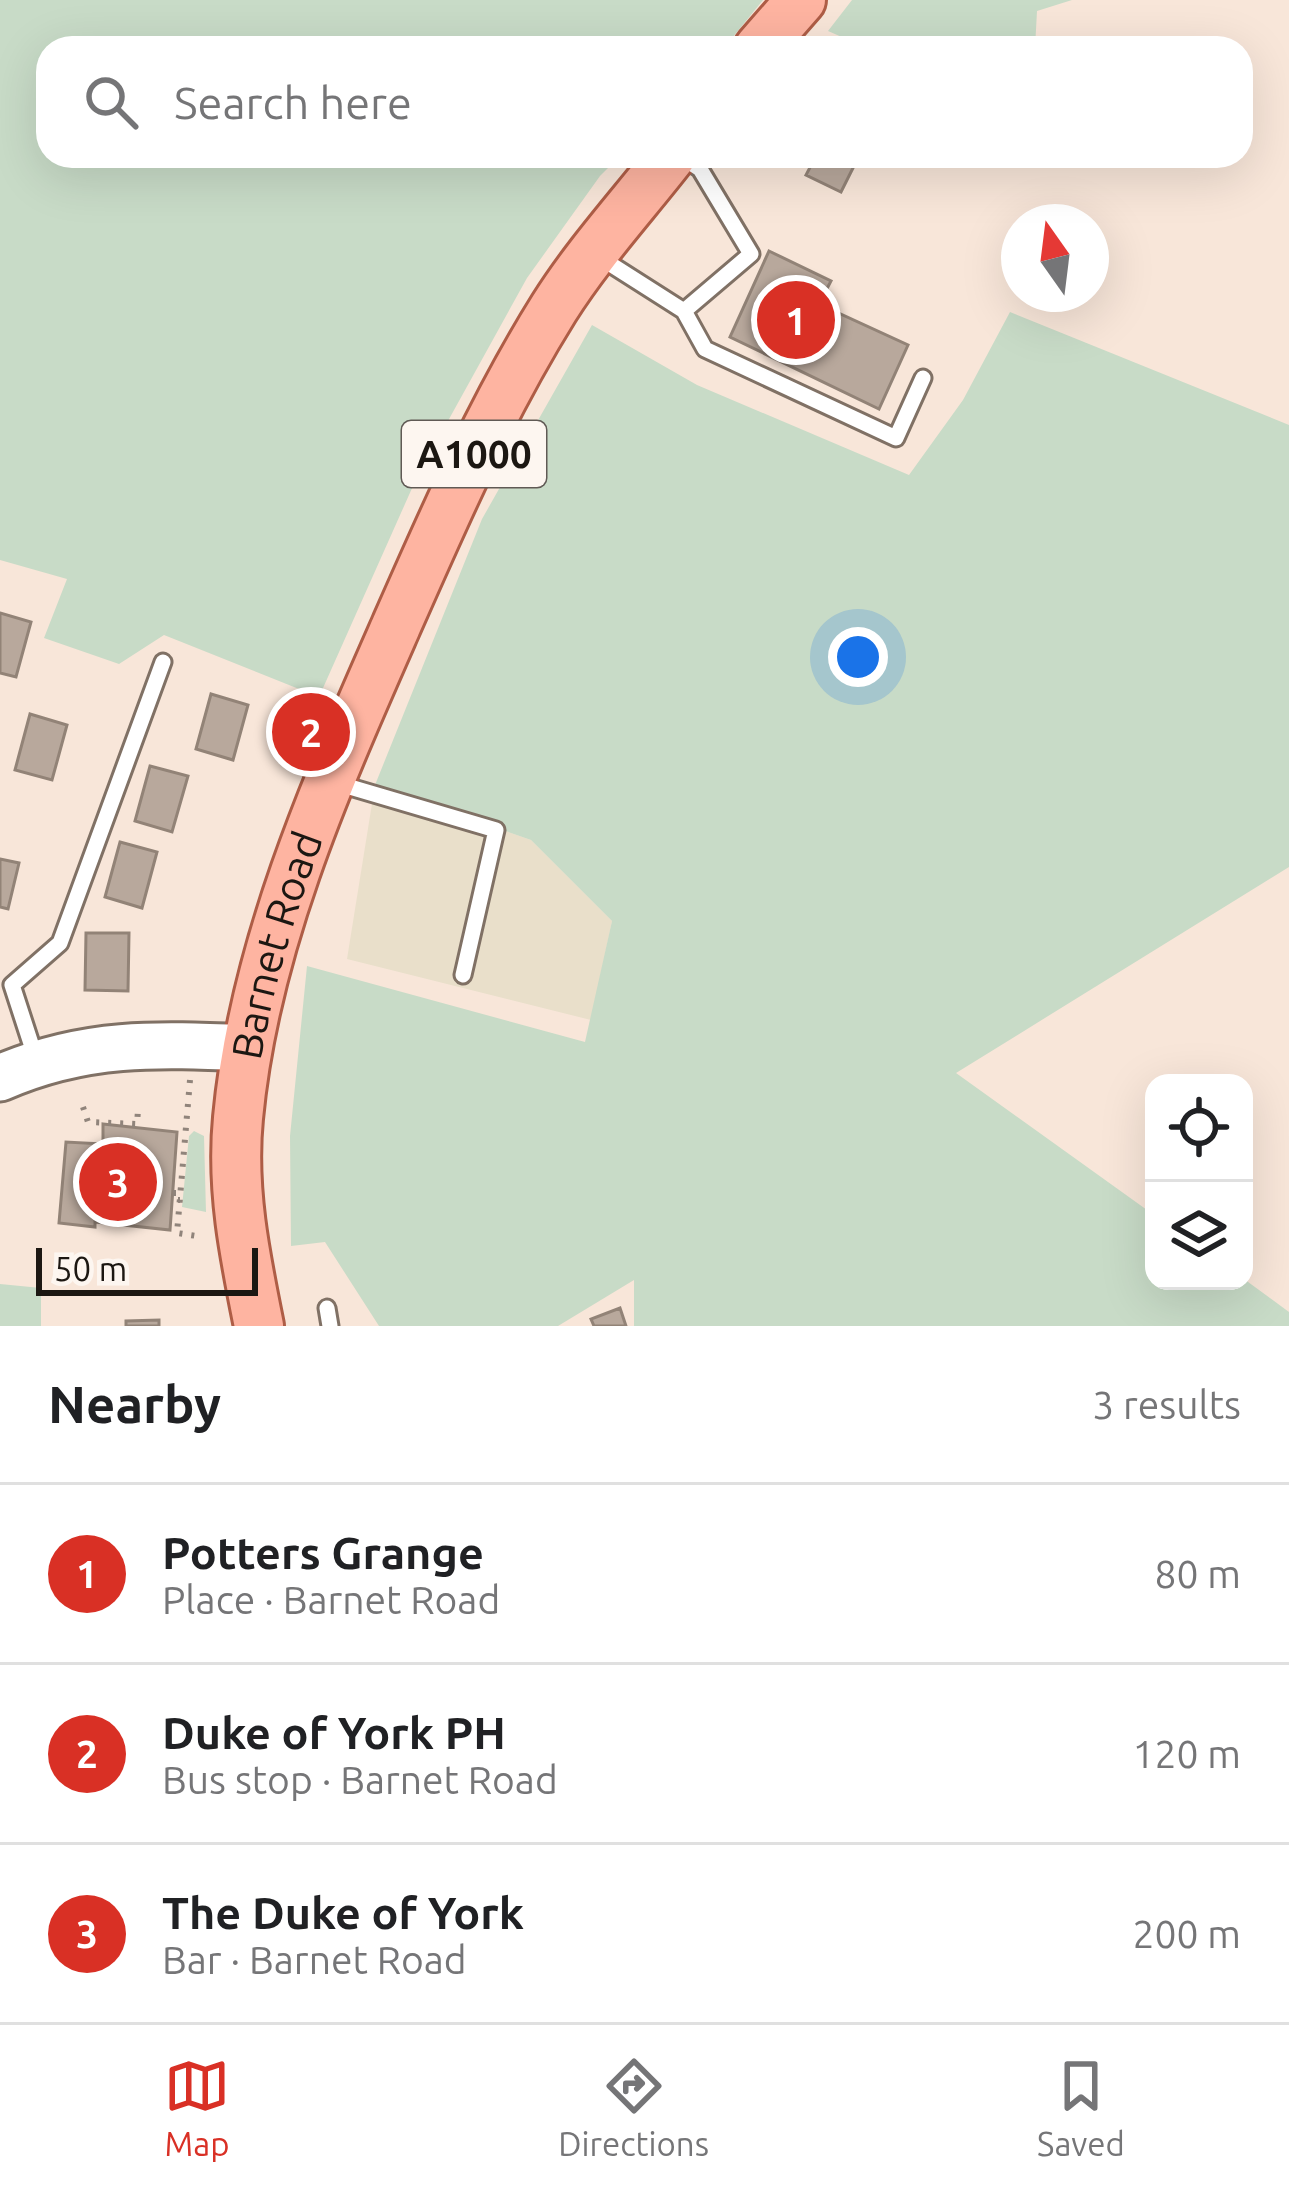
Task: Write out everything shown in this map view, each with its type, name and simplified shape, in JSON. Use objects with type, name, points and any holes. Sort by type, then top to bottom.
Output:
[{"type":"main road","points":[[770,36],[801,0]]},
{"type":"main road","name":"Barnet Road","points":[[259,1326],[242,1244],[237,1121],[248,1048],[281,916],[330,782],[489,423],[556,306],[661,168]]},
{"type":"street","points":[[18,1070],[106,1047],[248,1048]]},
{"type":"lane","points":[[684,311],[751,254],[697,168]]},
{"type":"lane","points":[[593,253],[684,311],[705,349],[896,438],[923,378]]},
{"type":"lane","points":[[18,1070],[6,980],[60,943],[164,662]]},
{"type":"lane","points":[[330,782],[496,830],[463,975]]},
{"type":"path","points":[[194,1046],[178,1233],[242,1244]]},
{"type":"path","points":[[83,1107],[88,1122],[137,1124],[138,1110]]},
{"type":"shaded area","points":[[375,785],[531,840],[612,921],[591,1020],[347,959]]},
{"type":"green space","points":[[0,0],[763,0],[734,36],[36,36],[36,168],[608,168],[527,278],[417,477],[319,697],[164,635],[119,664],[44,638],[67,579],[0,560]]},
{"type":"green space","points":[[852,0],[1072,0],[1037,11],[1036,36],[839,36],[828,31]]},
{"type":"green space","points":[[1010,312],[1289,425],[1289,867],[956,1073],[1145,1209],[1145,1290],[1253,1290],[1253,1286],[1289,1312],[1289,1326],[634,1326],[634,1280],[558,1326],[379,1326],[325,1242],[291,1246],[290,1136],[307,966],[585,1042],[612,921],[531,840],[375,785],[482,519],[592,325],[697,385],[909,475],[963,400]]},
{"type":"green space","points":[[194,1131],[204,1136],[206,1212],[182,1207],[189,1136]]},
{"type":"green space","points":[[0,1284],[41,1288],[41,1326],[0,1326]]},
{"type":"building","points":[[810,168],[853,168],[841,192],[806,175]]},
{"type":"building","points":[[769,251],[831,281],[819,304],[908,345],[879,409],[730,337]]},
{"type":"building","points":[[0,613],[31,622],[16,677],[0,673]]},
{"type":"building","points":[[211,694],[248,705],[233,760],[196,749]]},
{"type":"building","points":[[30,714],[67,725],[52,780],[15,770]]},
{"type":"building","points":[[150,766],[188,776],[172,832],[135,821]]},
{"type":"building","points":[[120,842],[157,852],[142,908],[105,897]]},
{"type":"building","points":[[0,859],[19,863],[8,909],[0,907]]},
{"type":"building","points":[[86,933],[129,933],[128,991],[85,990]]},
{"type":"building","points":[[103,1124],[177,1132],[170,1230],[59,1223],[66,1142],[103,1144]]},
{"type":"building","points":[[620,1308],[626,1326],[594,1326],[591,1319]]},
{"type":"building","points":[[159,1320],[159,1326],[126,1326],[126,1321]]},
{"type":"place","name":"Potters Grange","points":[[796,320]]},
{"type":"place","name":"Duke of York PH","points":[[311,732]]},
{"type":"place","name":"The Duke of York","points":[[118,1182]]}]
